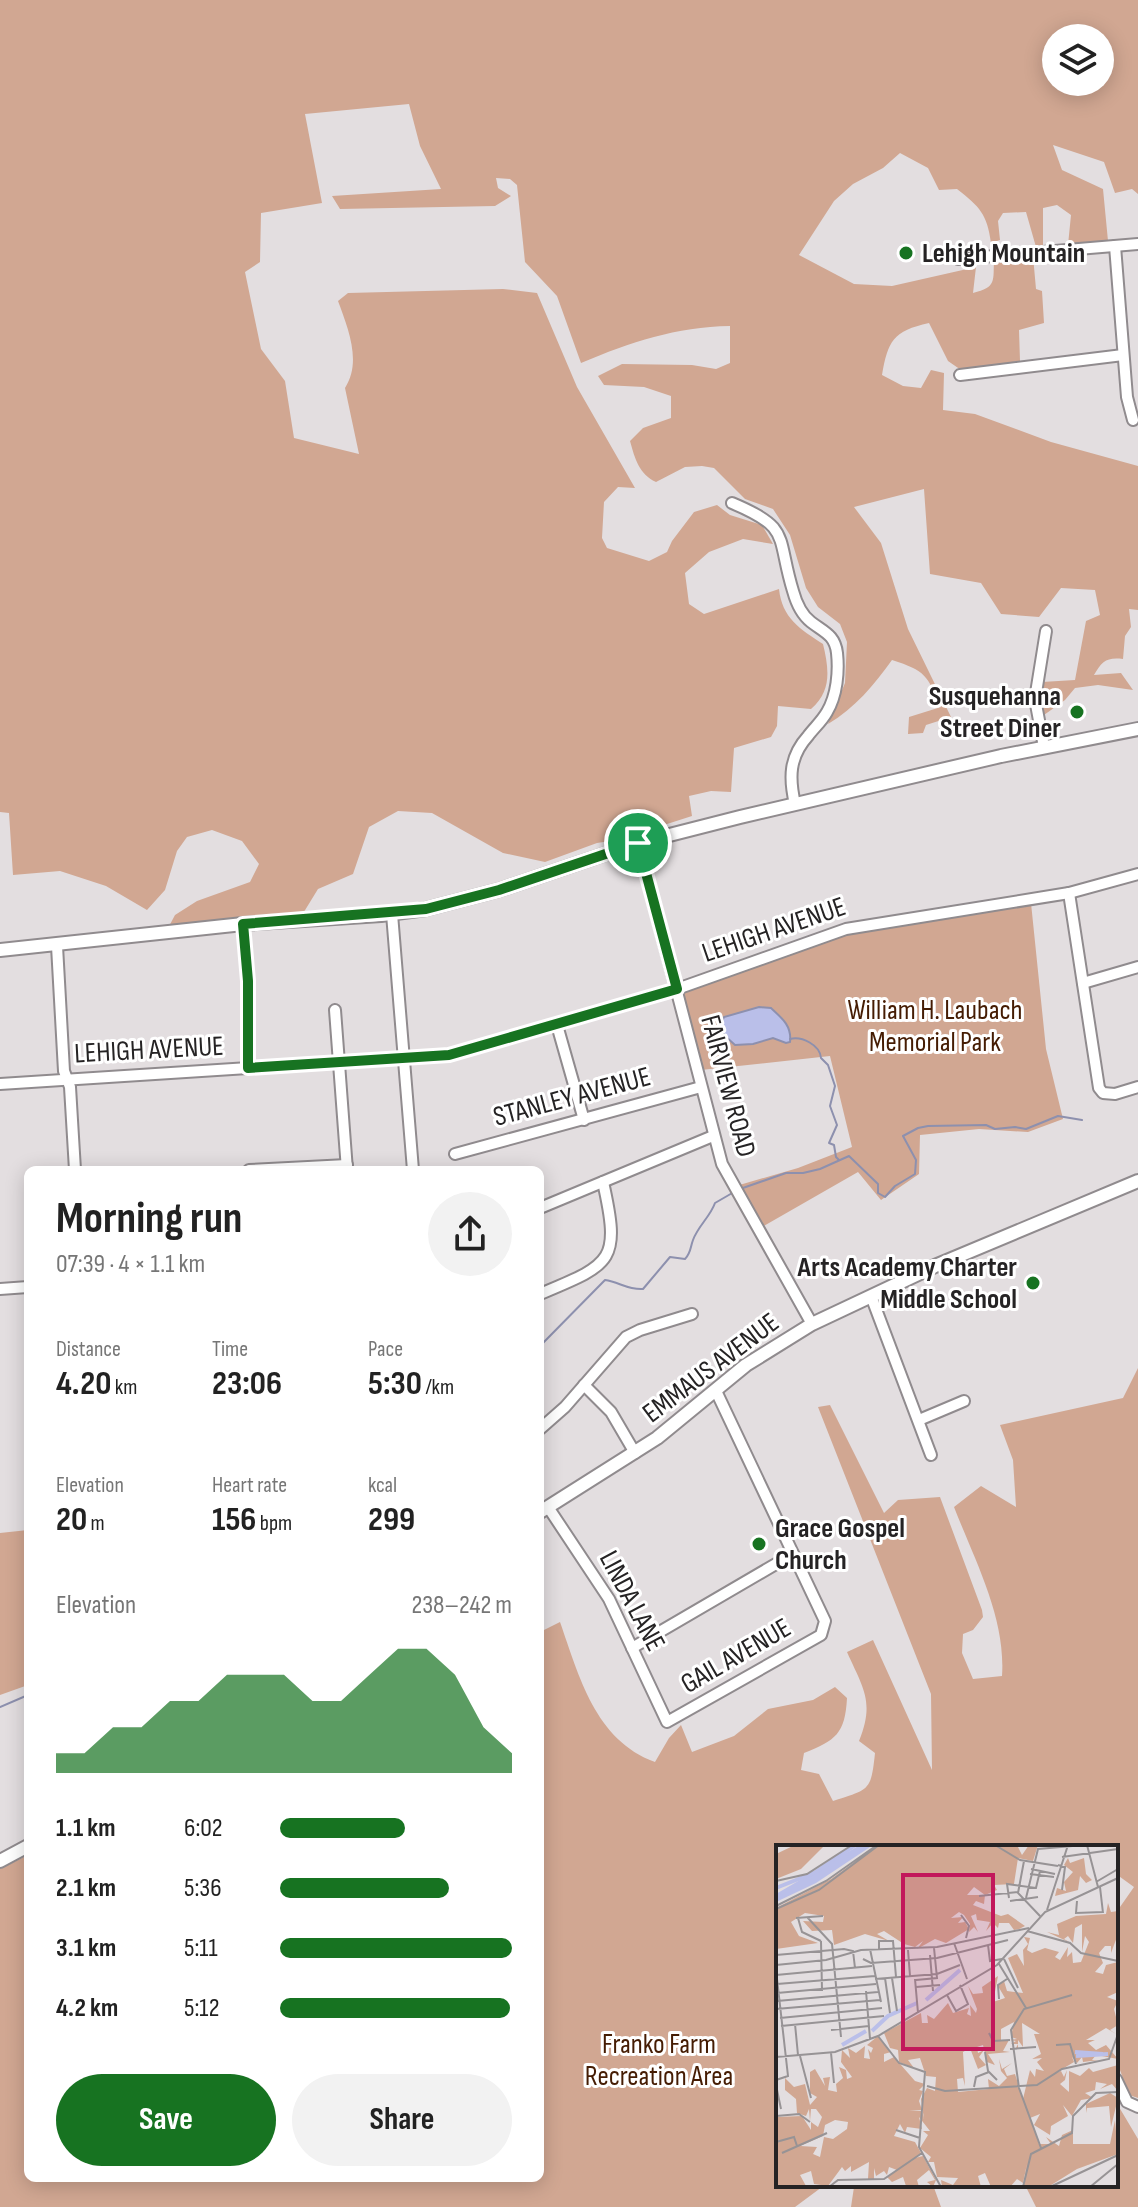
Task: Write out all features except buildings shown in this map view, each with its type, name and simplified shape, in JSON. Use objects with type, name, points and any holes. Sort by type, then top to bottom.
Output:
[{"type":"main road","points":[[0,950],[243,924],[392,914],[458,902],[638,843],[1044,747],[1138,729]]},
{"type":"main road","name":"EMMAUS AVENUE","points":[[544,1510],[667,1432],[765,1352],[812,1324],[935,1266],[1138,1181]]},
{"type":"main road","points":[[0,1861],[24,1848]]},
{"type":"street","points":[[958,259],[1138,244]]},
{"type":"street","points":[[1115,246],[1127,397],[1133,420]]},
{"type":"street","points":[[960,375],[1123,355]]},
{"type":"street","points":[[732,503],[764,517],[776,530],[798,604],[809,620],[830,635],[836,649],[837,679],[831,705],[799,747],[792,763],[790,778],[795,804]]},
{"type":"street","points":[[1044,747],[1035,699],[1046,631]]},
{"type":"street","name":"FAIRVIEW ROAD","points":[[638,843],[722,1164],[812,1324]]},
{"type":"street","name":"LEHIGH AVENUE","points":[[0,1084],[403,1060],[455,1054],[677,989],[855,927],[1069,893],[1138,874]]},
{"type":"street","points":[[1069,893],[1099,1088],[1103,1093],[1115,1094],[1138,1087]]},
{"type":"street","points":[[392,914],[413,1166]]},
{"type":"street","points":[[243,924],[248,981],[248,1068]]},
{"type":"street","points":[[57,946],[75,1166]]},
{"type":"street","points":[[1083,983],[1138,967]]},
{"type":"street","points":[[335,1010],[347,1166]]},
{"type":"street","points":[[557,1025],[584,1120]]},
{"type":"street","name":"STANLEY AVENUE","points":[[455,1154],[701,1087]]},
{"type":"street","points":[[544,1206],[713,1136]]},
{"type":"street","points":[[544,1292],[585,1275],[605,1257],[613,1229],[603,1182]]},
{"type":"street","points":[[0,1289],[24,1287]]},
{"type":"street","points":[[871,1296],[931,1455]]},
{"type":"street","points":[[544,1425],[565,1407],[630,1334],[692,1314]]},
{"type":"street","points":[[584,1385],[611,1412],[635,1453]]},
{"type":"street","points":[[632,1648],[793,1554],[716,1391]]},
{"type":"street","points":[[919,1420],[964,1401]]},
{"type":"street","name":"LINDA LANE","points":[[544,1510],[603,1588],[667,1722]]},
{"type":"street","name":"GAIL AVENUE","points":[[667,1722],[821,1635],[825,1621],[793,1554]]},
{"type":"street","points":[[1118,2083],[1127,2102],[1138,2107]]},
{"type":"green space","points":[[0,0],[1138,0],[1138,194],[1132,189],[1115,193],[1104,162],[1053,145],[1062,170],[1103,189],[1108,241],[1068,245],[1071,215],[1057,205],[1043,208],[1043,247],[1036,247],[1026,212],[1003,213],[998,221],[1000,240],[991,243],[985,218],[971,201],[957,189],[939,190],[928,168],[900,153],[883,168],[853,184],[834,201],[799,255],[854,284],[892,286],[976,267],[973,293],[992,282],[994,259],[1033,256],[1036,289],[1042,291],[1044,323],[1019,330],[1020,361],[961,370],[948,361],[929,323],[907,330],[894,339],[882,375],[903,386],[921,388],[931,370],[944,373],[943,410],[975,414],[1051,442],[1138,466],[1138,610],[1129,609],[1131,627],[1125,636],[1123,659],[1106,661],[1094,675],[1121,673],[1133,690],[1098,685],[1075,688],[1065,700],[1044,715],[1042,682],[1075,680],[1086,621],[1100,615],[1095,590],[1061,588],[1039,617],[1001,614],[981,583],[930,574],[924,489],[854,507],[881,543],[908,629],[951,717],[926,725],[923,733],[908,734],[909,717],[941,707],[919,671],[892,660],[847,711],[828,724],[845,683],[847,642],[840,624],[818,607],[806,588],[790,535],[773,509],[745,499],[714,468],[685,467],[656,482],[650,479],[638,465],[630,441],[643,428],[671,418],[671,396],[644,387],[604,385],[598,376],[622,364],[692,365],[716,369],[730,363],[730,326],[691,329],[654,337],[581,363],[557,296],[525,262],[517,185],[510,179],[496,178],[498,188],[511,196],[495,206],[340,209],[332,196],[441,189],[420,146],[409,104],[305,114],[322,203],[261,213],[260,262],[245,272],[261,349],[285,381],[294,438],[359,454],[345,388],[352,367],[352,345],[338,301],[348,293],[503,289],[537,293],[577,387],[635,488],[618,487],[604,502],[602,538],[607,548],[649,561],[667,552],[694,512],[717,505],[730,515],[762,525],[773,544],[743,539],[709,552],[685,573],[689,604],[704,614],[779,589],[788,615],[823,644],[827,679],[823,695],[811,709],[778,706],[777,726],[771,737],[734,748],[731,792],[711,791],[689,796],[692,816],[617,840],[597,843],[545,862],[503,853],[432,813],[398,811],[369,827],[353,874],[318,889],[299,920],[166,932],[175,915],[197,901],[250,882],[259,864],[242,841],[212,830],[187,837],[177,851],[165,890],[147,910],[106,886],[60,871],[13,875],[9,813],[0,812]]},
{"type":"green space","name":"William H. Laubach Memorial Park","points":[[1031,903],[1046,1049],[1063,1119],[1028,1132],[979,1129],[920,1135],[919,1174],[881,1200],[858,1172],[762,1227],[736,1186],[798,1168],[852,1147],[830,1056],[701,1070],[682,990],[868,926]]},
{"type":"green space","name":"Franko Farm Recreation Area","points":[[1138,1368],[1138,2098],[1129,2095],[1118,2065],[1118,1918],[1120,1907],[1134,1887],[1118,1875],[1118,1845],[776,1845],[776,2187],[822,2187],[795,2207],[0,2207],[0,1869],[24,1857],[24,2182],[544,2182],[544,1630],[560,1622],[574,1664],[604,1722],[634,1752],[655,1762],[681,1725],[692,1752],[734,1736],[768,1709],[813,1700],[835,1687],[847,1698],[841,1728],[824,1744],[804,1753],[801,1770],[819,1774],[833,1801],[861,1791],[872,1775],[875,1753],[859,1741],[866,1716],[865,1695],[847,1652],[873,1640],[932,1770],[931,1694],[818,1407],[830,1405],[884,1513],[898,1500],[940,1497],[982,1610],[983,1617],[973,1630],[963,1634],[962,1653],[973,1679],[1002,1676],[1002,1654],[994,1611],[954,1507],[981,1486],[1016,1507],[1013,1460],[1000,1425],[1123,1398]]},
{"type":"green space","points":[[24,1530],[24,1686],[0,1695],[0,1533]]},
{"type":"green space","points":[[1118,2105],[1138,2139],[1138,2207],[1036,2207],[1026,2187],[1118,2187]]},
{"type":"green space","points":[[854,2187],[934,2187],[941,2207],[851,2207]]},
{"type":"water","points":[[759,1007],[771,1008],[782,1019],[788,1027],[790,1042],[773,1038],[735,1045],[724,1035],[721,1023],[724,1017]]},
{"type":"waterway","points":[[790,1039],[810,1042],[828,1065],[835,1086],[830,1106],[837,1125],[829,1143],[834,1145],[839,1160]]},
{"type":"waterway","points":[[740,1189],[786,1173],[820,1169],[849,1156],[878,1184],[878,1193],[885,1197],[895,1186],[915,1174],[916,1160],[903,1136],[918,1128],[986,1125],[995,1129],[1026,1129],[1058,1116],[1082,1120]]},
{"type":"waterway","points":[[544,1342],[605,1280],[643,1289],[670,1257],[685,1259],[695,1235],[715,1203],[734,1192]]},
{"type":"waterway","points":[[0,1707],[24,1697]]},
{"type":"place","name":"Lehigh Mountain","points":[[906,253]]},
{"type":"place","name":"Susquehanna Street Diner","points":[[1077,712]]},
{"type":"place","name":"Arts Academy Charter Middle School","points":[[1033,1283]]},
{"type":"place","name":"Grace Gospel Church","points":[[759,1544]]},
{"type":"route","points":[[638,843],[677,989],[449,1055],[248,1068],[248,981],[243,924],[426,909],[499,890],[638,843]]}]
